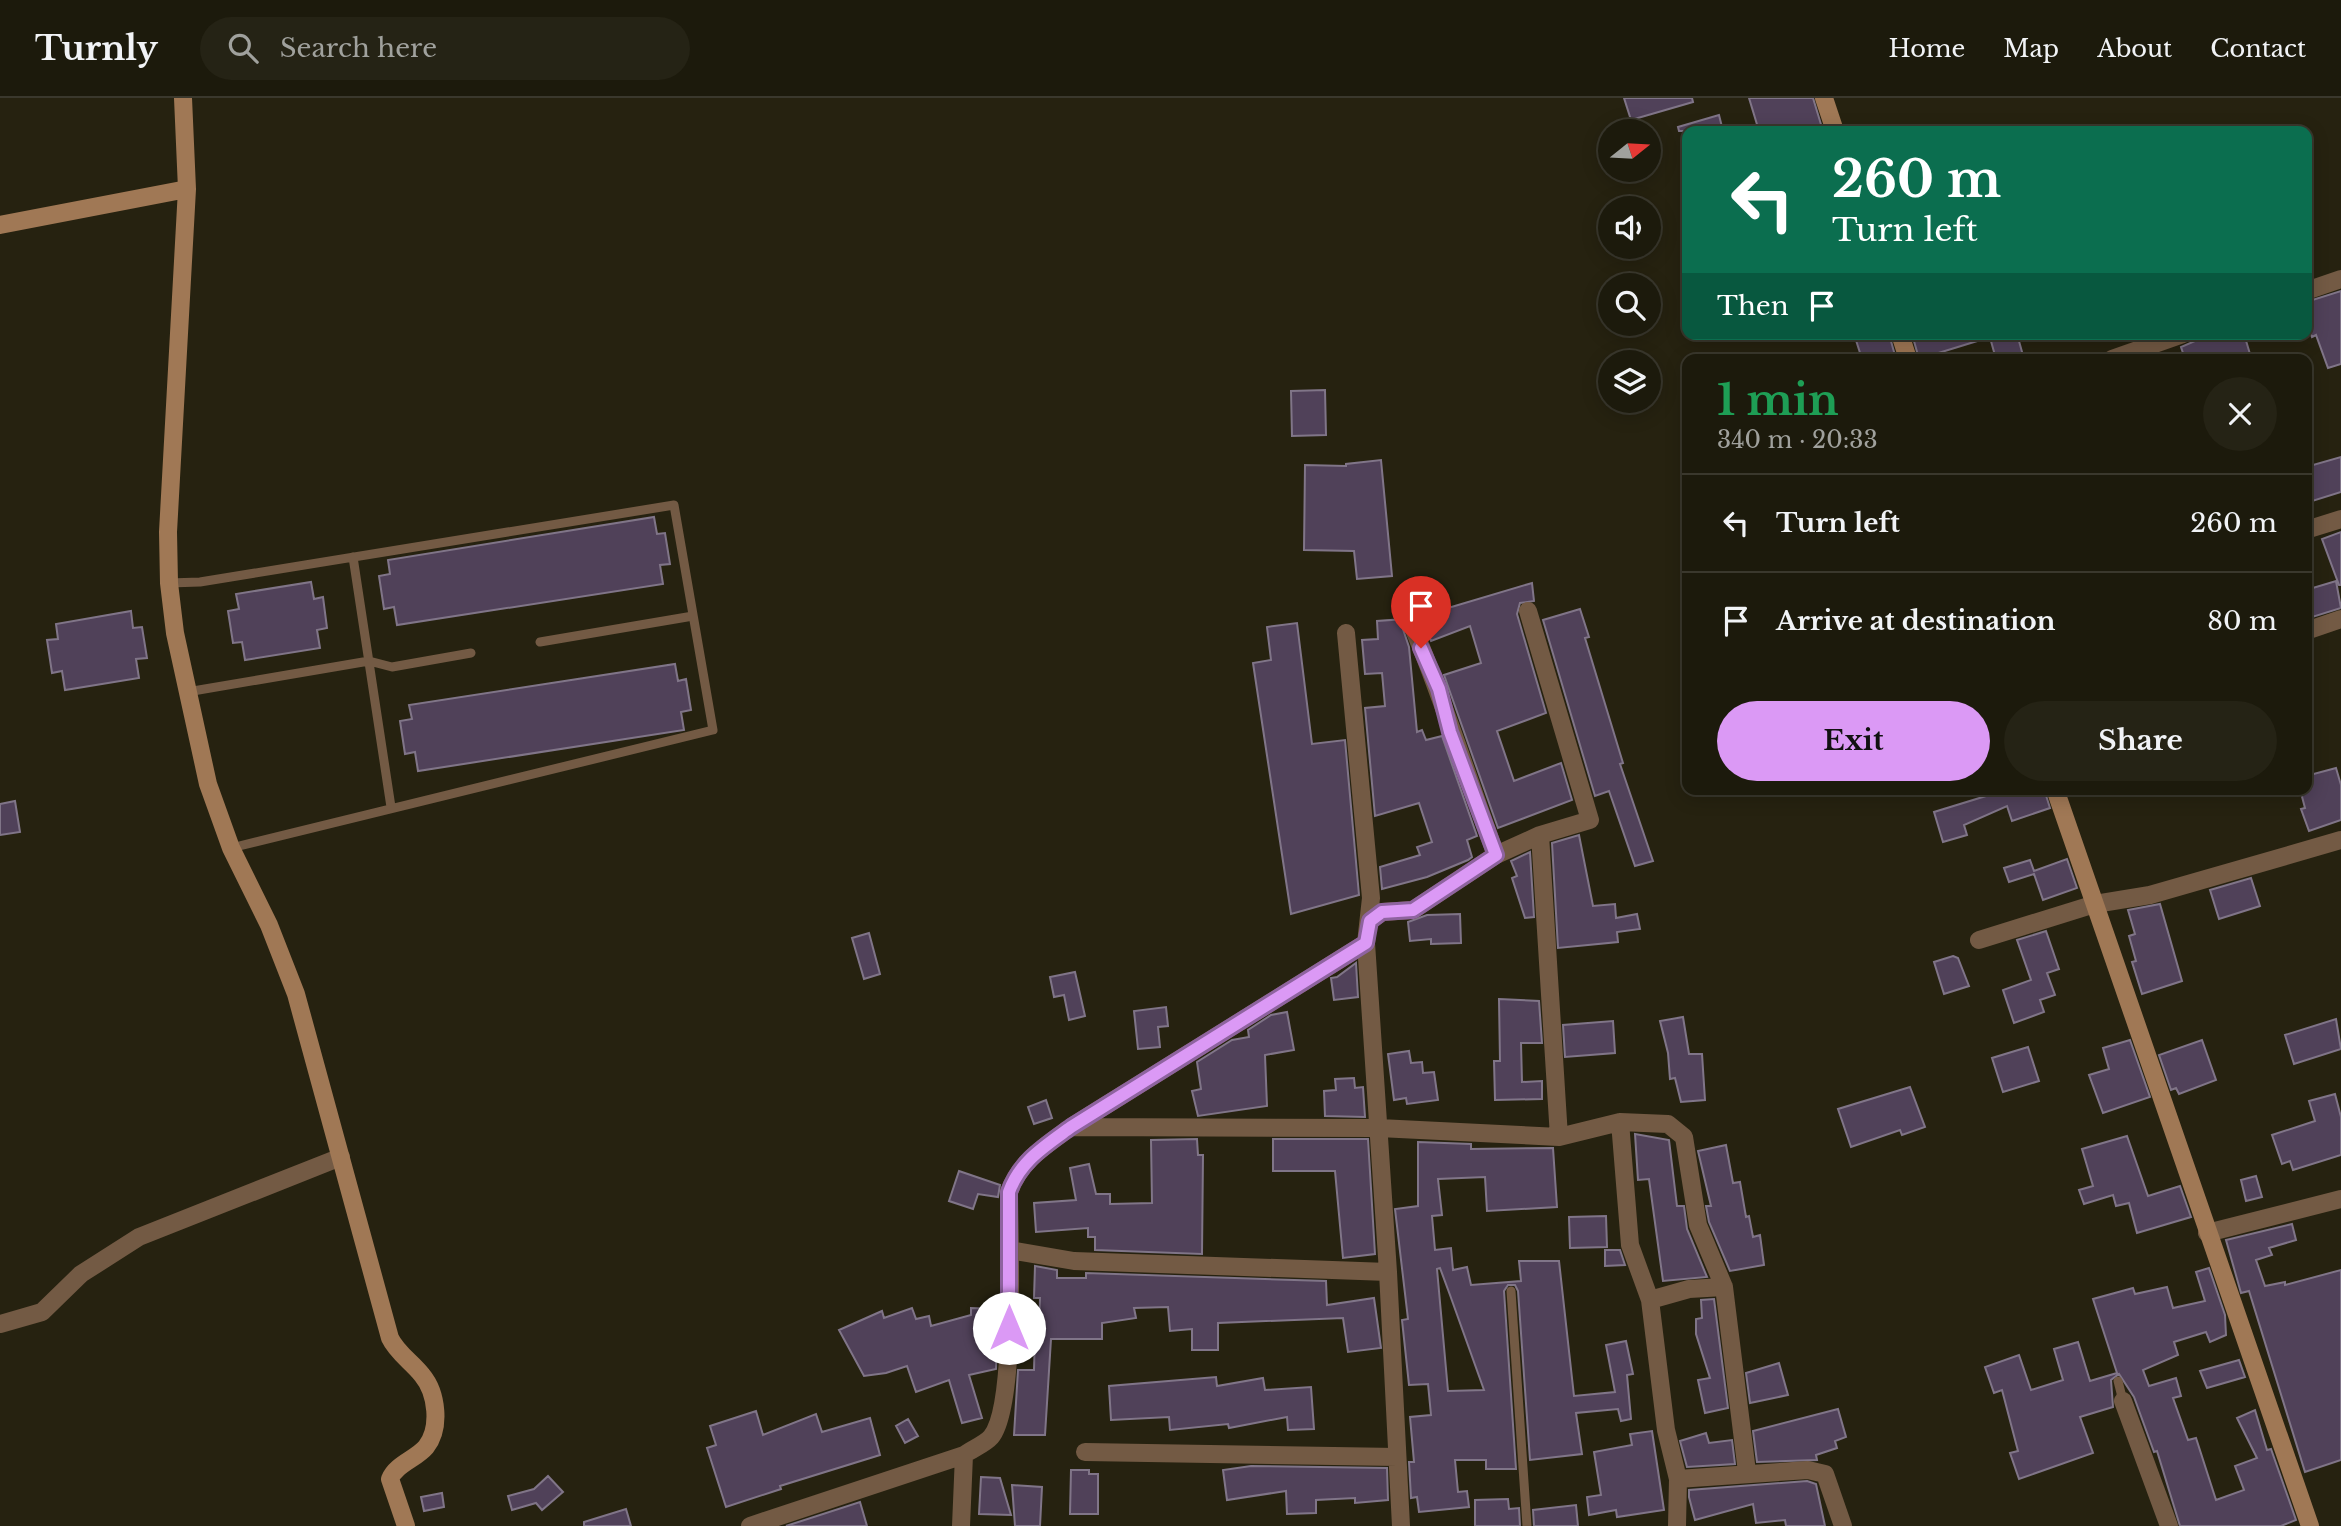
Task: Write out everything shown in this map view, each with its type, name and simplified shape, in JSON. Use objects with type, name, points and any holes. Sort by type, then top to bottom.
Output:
[{"type":"street","points":[[183,98],[187,189],[168,532],[169,583],[187,692],[208,784],[231,848],[288,971],[390,1338],[426,1380],[435,1405],[435,1427],[428,1444],[394,1471],[390,1479],[406,1526]]},
{"type":"street","points":[[1824,98],[1833,126]]},
{"type":"street","points":[[0,225],[187,189]]},
{"type":"street","points":[[2312,289],[2341,279]]},
{"type":"street","points":[[2126,354],[2166,340]]},
{"type":"street","points":[[2312,528],[2341,519]]},
{"type":"street","points":[[1370,921],[1382,912],[1413,910],[1496,855],[1540,835],[1590,820],[1528,611]]},
{"type":"street","points":[[2312,629],[2341,619]]},
{"type":"street","points":[[1413,627],[1439,689],[1450,732],[1496,855]]},
{"type":"street","points":[[1346,634],[1370,921],[1366,943],[1388,1272],[1401,1526]]},
{"type":"street","points":[[2057,795],[2310,1526]]},
{"type":"street","points":[[1540,835],[1559,1137]]},
{"type":"street","points":[[1979,940],[2095,904],[2150,895],[2341,840]]},
{"type":"street","points":[[750,1526],[964,1455],[992,1436],[1000,1412],[1009,1353],[1009,1192],[1016,1173],[1031,1157],[1071,1127],[1366,943]]},
{"type":"street","points":[[1620,1122],[1630,1245],[1650,1300],[1666,1430],[1678,1479],[1677,1526]]},
{"type":"street","points":[[1071,1127],[1379,1128],[1559,1137],[1620,1122],[1668,1124],[1684,1137],[1698,1226],[1724,1286],[1747,1472]]},
{"type":"street","points":[[0,1324],[43,1312],[81,1274],[139,1237],[341,1157]]},
{"type":"street","points":[[2207,1233],[2341,1199]]},
{"type":"street","points":[[1009,1250],[1074,1261],[1388,1272]]},
{"type":"street","points":[[1650,1300],[1689,1289],[1724,1286]]},
{"type":"street","points":[[2123,1401],[2169,1526]]},
{"type":"street","points":[[1085,1452],[1397,1457]]},
{"type":"street","points":[[961,1526],[964,1455]]},
{"type":"street","points":[[1678,1479],[1747,1472],[1808,1470],[1825,1474],[1843,1526]]},
{"type":"lane","points":[[169,583],[200,582],[674,505],[713,730],[231,848]]},
{"type":"lane","points":[[353,557],[391,807]]},
{"type":"lane","points":[[540,642],[693,616]]},
{"type":"lane","points":[[187,692],[369,661],[392,667],[471,653]]},
{"type":"lane","points":[[1511,1291],[1527,1526]]},
{"type":"lane","points":[[2118,1381],[2123,1401]]},
{"type":"building","points":[[1624,98],[1692,98],[1693,102],[1631,119]]},
{"type":"building","points":[[1749,98],[1813,98],[1821,126],[1800,126],[1757,126]]},
{"type":"building","points":[[1719,115],[1722,126],[1682,126],[1682,131],[1679,131],[1678,127]]},
{"type":"building","points":[[2341,291],[2341,364],[2328,368],[2316,335],[2312,337],[2312,300]]},
{"type":"building","points":[[1856,340],[1891,340],[1895,354],[1860,354]]},
{"type":"building","points":[[1914,340],[1981,340],[1935,354],[1918,354]]},
{"type":"building","points":[[1991,340],[2019,340],[2023,354],[1995,354]]},
{"type":"building","points":[[2197,340],[2246,340],[2250,354],[2183,354],[2181,347]]},
{"type":"building","points":[[1325,390],[1326,435],[1292,436],[1291,391]]},
{"type":"building","points":[[2341,457],[2341,492],[2312,501],[2312,465]]},
{"type":"building","points":[[1381,460],[1392,576],[1357,579],[1354,551],[1304,550],[1305,465],[1346,466]]},
{"type":"building","points":[[654,517],[657,534],[665,533],[670,564],[660,565],[663,584],[397,625],[394,607],[384,609],[379,576],[390,574],[388,560]]},
{"type":"building","points":[[2341,532],[2341,585],[2339,585],[2322,539]]},
{"type":"building","points":[[2336,581],[2341,608],[2312,617],[2312,588]]},
{"type":"building","points":[[311,582],[314,599],[323,597],[327,628],[317,630],[320,648],[245,660],[242,642],[233,643],[228,611],[239,609],[236,594]]},
{"type":"building","points":[[1532,583],[1534,601],[1520,603],[1517,614],[1546,713],[1497,731],[1514,781],[1561,763],[1572,800],[1498,828],[1444,675],[1481,663],[1470,626],[1431,641],[1418,609],[1435,603],[1438,611]]},
{"type":"building","points":[[1580,609],[1589,637],[1585,638],[1623,763],[1620,764],[1653,861],[1635,866],[1609,791],[1595,796],[1543,620]]},
{"type":"building","points":[[131,611],[133,628],[142,627],[147,658],[136,659],[139,678],[65,690],[62,671],[52,673],[47,640],[58,639],[56,624]]},
{"type":"building","points":[[1406,619],[1402,626],[1409,647],[1417,732],[1422,730],[1426,740],[1442,736],[1477,836],[1467,840],[1472,857],[1468,860],[1427,877],[1382,889],[1380,867],[1420,855],[1417,847],[1432,842],[1419,803],[1375,816],[1365,708],[1385,706],[1382,673],[1365,674],[1362,640],[1378,639],[1377,621]]},
{"type":"building","points":[[1297,623],[1312,744],[1345,740],[1359,895],[1291,914],[1253,663],[1271,660],[1267,627]]},
{"type":"building","points":[[675,664],[678,681],[686,679],[691,710],[681,712],[684,730],[418,771],[415,752],[405,754],[400,721],[412,719],[409,705]]},
{"type":"building","points":[[2336,768],[2341,785],[2341,820],[2309,831],[2301,809],[2305,808],[2302,795],[2312,795],[2312,774]]},
{"type":"building","points":[[2046,795],[2050,808],[2012,821],[2007,806],[1964,825],[1967,835],[1943,842],[1934,812],[1986,796]]},
{"type":"building","points":[[15,801],[20,832],[0,835],[0,804]]},
{"type":"building","points":[[1579,835],[1593,906],[1615,904],[1616,918],[1637,914],[1640,929],[1617,932],[1618,942],[1558,948],[1552,843]]},
{"type":"building","points":[[1530,852],[1534,917],[1525,918],[1512,878],[1517,876],[1511,861]]},
{"type":"building","points":[[2067,859],[2077,888],[2043,900],[2034,874],[2009,882],[2004,868],[2030,860],[2034,871]]},
{"type":"building","points":[[2251,878],[2260,906],[2219,919],[2210,890]]},
{"type":"building","points":[[2160,904],[2182,981],[2142,994],[2132,962],[2136,961],[2129,936],[2135,934],[2128,910]]},
{"type":"building","points":[[1460,914],[1461,943],[1431,944],[1431,939],[1410,941],[1408,922],[1427,915]]},
{"type":"building","points":[[2046,931],[2059,969],[2047,973],[2055,995],[2040,1000],[2044,1012],[2014,1023],[2003,990],[2031,980],[2017,940]]},
{"type":"building","points":[[869,933],[880,974],[864,979],[852,938]]},
{"type":"building","points":[[1953,956],[1958,958],[1969,986],[1944,994],[1934,962]]},
{"type":"building","points":[[1356,963],[1358,997],[1334,1000],[1331,978],[1337,977]]},
{"type":"building","points":[[1075,972],[1085,1016],[1069,1020],[1064,995],[1054,997],[1050,977]]},
{"type":"building","points":[[1499,999],[1539,1001],[1542,1043],[1521,1043],[1522,1082],[1542,1081],[1542,1099],[1495,1100],[1494,1061],[1500,1061]]},
{"type":"building","points":[[1166,1007],[1168,1026],[1158,1027],[1160,1047],[1138,1049],[1134,1011]]},
{"type":"building","points":[[1287,1012],[1294,1050],[1265,1055],[1267,1106],[1198,1116],[1192,1091],[1201,1089],[1197,1062],[1232,1040],[1249,1037],[1248,1030],[1271,1015]]},
{"type":"building","points":[[1683,1017],[1689,1054],[1702,1054],[1705,1100],[1681,1102],[1675,1078],[1670,1079],[1668,1053],[1660,1021]]},
{"type":"building","points":[[2336,1019],[2341,1049],[2294,1064],[2285,1035]]},
{"type":"building","points":[[1613,1021],[1615,1053],[1565,1057],[1563,1025]]},
{"type":"building","points":[[2130,1040],[2150,1097],[2103,1113],[2089,1075],[2109,1069],[2103,1048]]},
{"type":"building","points":[[2202,1040],[2216,1080],[2179,1094],[2176,1088],[2171,1090],[2159,1055]]},
{"type":"building","points":[[2028,1047],[2039,1081],[2003,1092],[1992,1058]]},
{"type":"building","points":[[1409,1051],[1411,1063],[1422,1062],[1423,1073],[1434,1072],[1438,1100],[1407,1104],[1406,1098],[1394,1100],[1388,1054]]},
{"type":"building","points":[[1354,1078],[1355,1088],[1363,1087],[1365,1117],[1325,1116],[1324,1091],[1336,1090],[1335,1079]]},
{"type":"building","points":[[1910,1087],[1925,1127],[1902,1135],[1900,1130],[1851,1147],[1838,1109]]},
{"type":"building","points":[[2335,1094],[2341,1117],[2341,1155],[2293,1170],[2290,1161],[2282,1164],[2272,1135],[2315,1121],[2309,1101]]},
{"type":"building","points":[[1046,1100],[1052,1118],[1034,1124],[1028,1107]]},
{"type":"building","points":[[1635,1134],[1669,1140],[1677,1206],[1684,1206],[1687,1229],[1707,1277],[1663,1281],[1649,1179],[1638,1180]]},
{"type":"building","points":[[2127,1136],[2148,1196],[2180,1186],[2191,1217],[2137,1233],[2129,1203],[2116,1206],[2113,1195],[2084,1204],[2079,1190],[2093,1186],[2082,1149]]},
{"type":"building","points":[[1197,1139],[1198,1155],[1203,1155],[1202,1254],[1095,1250],[1095,1237],[1088,1237],[1088,1228],[1036,1232],[1034,1203],[1076,1200],[1070,1168],[1089,1164],[1096,1194],[1110,1194],[1110,1204],[1152,1203],[1151,1140]]},
{"type":"building","points":[[1273,1139],[1368,1139],[1375,1254],[1343,1258],[1335,1171],[1273,1171]]},
{"type":"building","points":[[1418,1142],[1471,1144],[1471,1149],[1553,1148],[1557,1207],[1487,1211],[1485,1177],[1438,1179],[1442,1215],[1432,1216],[1435,1250],[1451,1248],[1453,1270],[1467,1267],[1471,1285],[1521,1281],[1519,1261],[1559,1261],[1574,1396],[1615,1392],[1606,1345],[1626,1341],[1633,1374],[1627,1375],[1631,1419],[1621,1421],[1618,1409],[1576,1413],[1582,1454],[1530,1460],[1518,1291],[1515,1285],[1508,1285],[1504,1291],[1516,1469],[1486,1469],[1486,1460],[1455,1460],[1458,1492],[1467,1491],[1469,1507],[1419,1512],[1417,1497],[1411,1498],[1409,1462],[1414,1462],[1410,1417],[1431,1415],[1428,1384],[1409,1385],[1402,1320],[1408,1319],[1395,1209],[1418,1206]],"holes":[[[1440,1268],[1484,1390],[1448,1391],[1437,1269]]]},
{"type":"building","points":[[1726,1145],[1733,1183],[1740,1182],[1746,1217],[1749,1216],[1753,1237],[1760,1235],[1764,1265],[1730,1271],[1709,1222],[1706,1206],[1711,1206],[1698,1151]]},
{"type":"building","points":[[959,1171],[1000,1185],[998,1197],[978,1194],[973,1209],[949,1201]]},
{"type":"building","points":[[2256,1176],[2262,1197],[2246,1201],[2241,1180]]},
{"type":"building","points":[[1606,1216],[1607,1247],[1570,1248],[1569,1217]]},
{"type":"building","points":[[2292,1224],[2296,1240],[2269,1248],[2272,1255],[2256,1260],[2265,1286],[2285,1282],[2285,1285],[2341,1270],[2341,1460],[2305,1472],[2249,1291],[2241,1293],[2226,1240]]},
{"type":"building","points":[[1605,1250],[1620,1250],[1625,1265],[1605,1266]]},
{"type":"building","points":[[1035,1266],[1057,1270],[1057,1278],[1086,1278],[1086,1273],[1326,1281],[1327,1305],[1374,1298],[1381,1348],[1348,1352],[1343,1318],[1218,1323],[1218,1350],[1192,1350],[1192,1329],[1170,1331],[1168,1307],[1134,1308],[1136,1318],[1102,1323],[1102,1339],[1051,1339],[1045,1435],[1014,1435],[1018,1370],[1034,1370],[1035,1332],[1039,1332],[1040,1298],[1034,1298]]},
{"type":"building","points":[[2209,1268],[2225,1315],[2226,1335],[2210,1342],[2206,1332],[2174,1342],[2178,1355],[2143,1370],[2149,1386],[2176,1378],[2181,1396],[2173,1398],[2188,1440],[2196,1438],[2216,1500],[2244,1490],[2235,1466],[2257,1458],[2237,1418],[2255,1410],[2267,1450],[2271,1449],[2296,1520],[2281,1526],[2180,1526],[2157,1451],[2154,1452],[2134,1397],[2119,1374],[2111,1380],[2113,1407],[2080,1417],[2093,1453],[2019,1479],[2010,1453],[2018,1451],[2002,1390],[1994,1393],[1985,1367],[2019,1355],[2031,1390],[2063,1380],[2054,1349],[2078,1342],[2090,1381],[2117,1373],[2093,1299],[2133,1288],[2135,1294],[2167,1287],[2173,1308],[2205,1301],[2196,1272]]},
{"type":"building","points":[[1714,1299],[1728,1408],[1705,1413],[1698,1380],[1710,1378],[1696,1334],[1696,1319],[1702,1318],[1701,1300]]},
{"type":"building","points":[[912,1308],[916,1319],[929,1316],[931,1326],[971,1315],[971,1308],[998,1309],[996,1369],[969,1375],[982,1418],[962,1423],[949,1380],[916,1392],[907,1366],[864,1376],[839,1330],[882,1311],[884,1318]]},
{"type":"building","points":[[2239,1360],[2245,1377],[2207,1388],[2200,1371]]},
{"type":"building","points":[[1779,1363],[1788,1395],[1750,1403],[1746,1373]]},
{"type":"building","points":[[1216,1377],[1217,1386],[1263,1378],[1265,1390],[1311,1387],[1314,1429],[1288,1430],[1287,1417],[1229,1428],[1228,1424],[1170,1430],[1169,1417],[1111,1420],[1109,1386]]},
{"type":"building","points":[[1838,1409],[1846,1437],[1835,1441],[1837,1448],[1816,1455],[1817,1460],[1757,1462],[1753,1431]]},
{"type":"building","points":[[756,1411],[763,1435],[816,1414],[822,1432],[870,1418],[880,1455],[780,1486],[781,1489],[726,1507],[707,1448],[716,1445],[710,1426]]},
{"type":"building","points":[[908,1419],[918,1436],[905,1443],[896,1426]]},
{"type":"building","points":[[1652,1431],[1664,1510],[1617,1517],[1616,1510],[1589,1515],[1587,1497],[1601,1495],[1594,1452],[1632,1445],[1630,1434]]},
{"type":"building","points":[[1706,1433],[1709,1443],[1732,1440],[1735,1464],[1687,1467],[1680,1441]]},
{"type":"building","points":[[1251,1466],[1387,1468],[1388,1500],[1355,1503],[1355,1498],[1316,1500],[1316,1513],[1287,1514],[1286,1491],[1227,1500],[1223,1470]]},
{"type":"building","points":[[1071,1470],[1089,1470],[1089,1474],[1098,1474],[1098,1514],[1070,1514]]},
{"type":"building","points":[[548,1476],[563,1492],[542,1510],[536,1503],[512,1510],[508,1496],[534,1489]]},
{"type":"building","points":[[981,1477],[1000,1478],[1011,1515],[979,1514]]},
{"type":"building","points":[[1807,1481],[1816,1484],[1825,1526],[1786,1526],[1785,1520],[1756,1523],[1753,1504],[1695,1520],[1689,1497],[1689,1490]]},
{"type":"building","points":[[1012,1485],[1042,1487],[1040,1526],[1015,1526]]},
{"type":"building","points":[[442,1493],[444,1507],[424,1511],[421,1497]]},
{"type":"building","points":[[1508,1499],[1509,1509],[1519,1508],[1520,1526],[1475,1526],[1475,1500]]},
{"type":"building","points":[[860,1502],[867,1526],[786,1526]]},
{"type":"building","points":[[1576,1505],[1578,1526],[1534,1526],[1533,1510]]},
{"type":"building","points":[[626,1509],[631,1526],[584,1526],[584,1522]]},
{"type":"route","points":[[1009,1328],[1009,1192],[1016,1173],[1031,1157],[1071,1127],[1366,943],[1370,921],[1382,912],[1413,910],[1496,855],[1450,732],[1439,689],[1421,648]]}]
